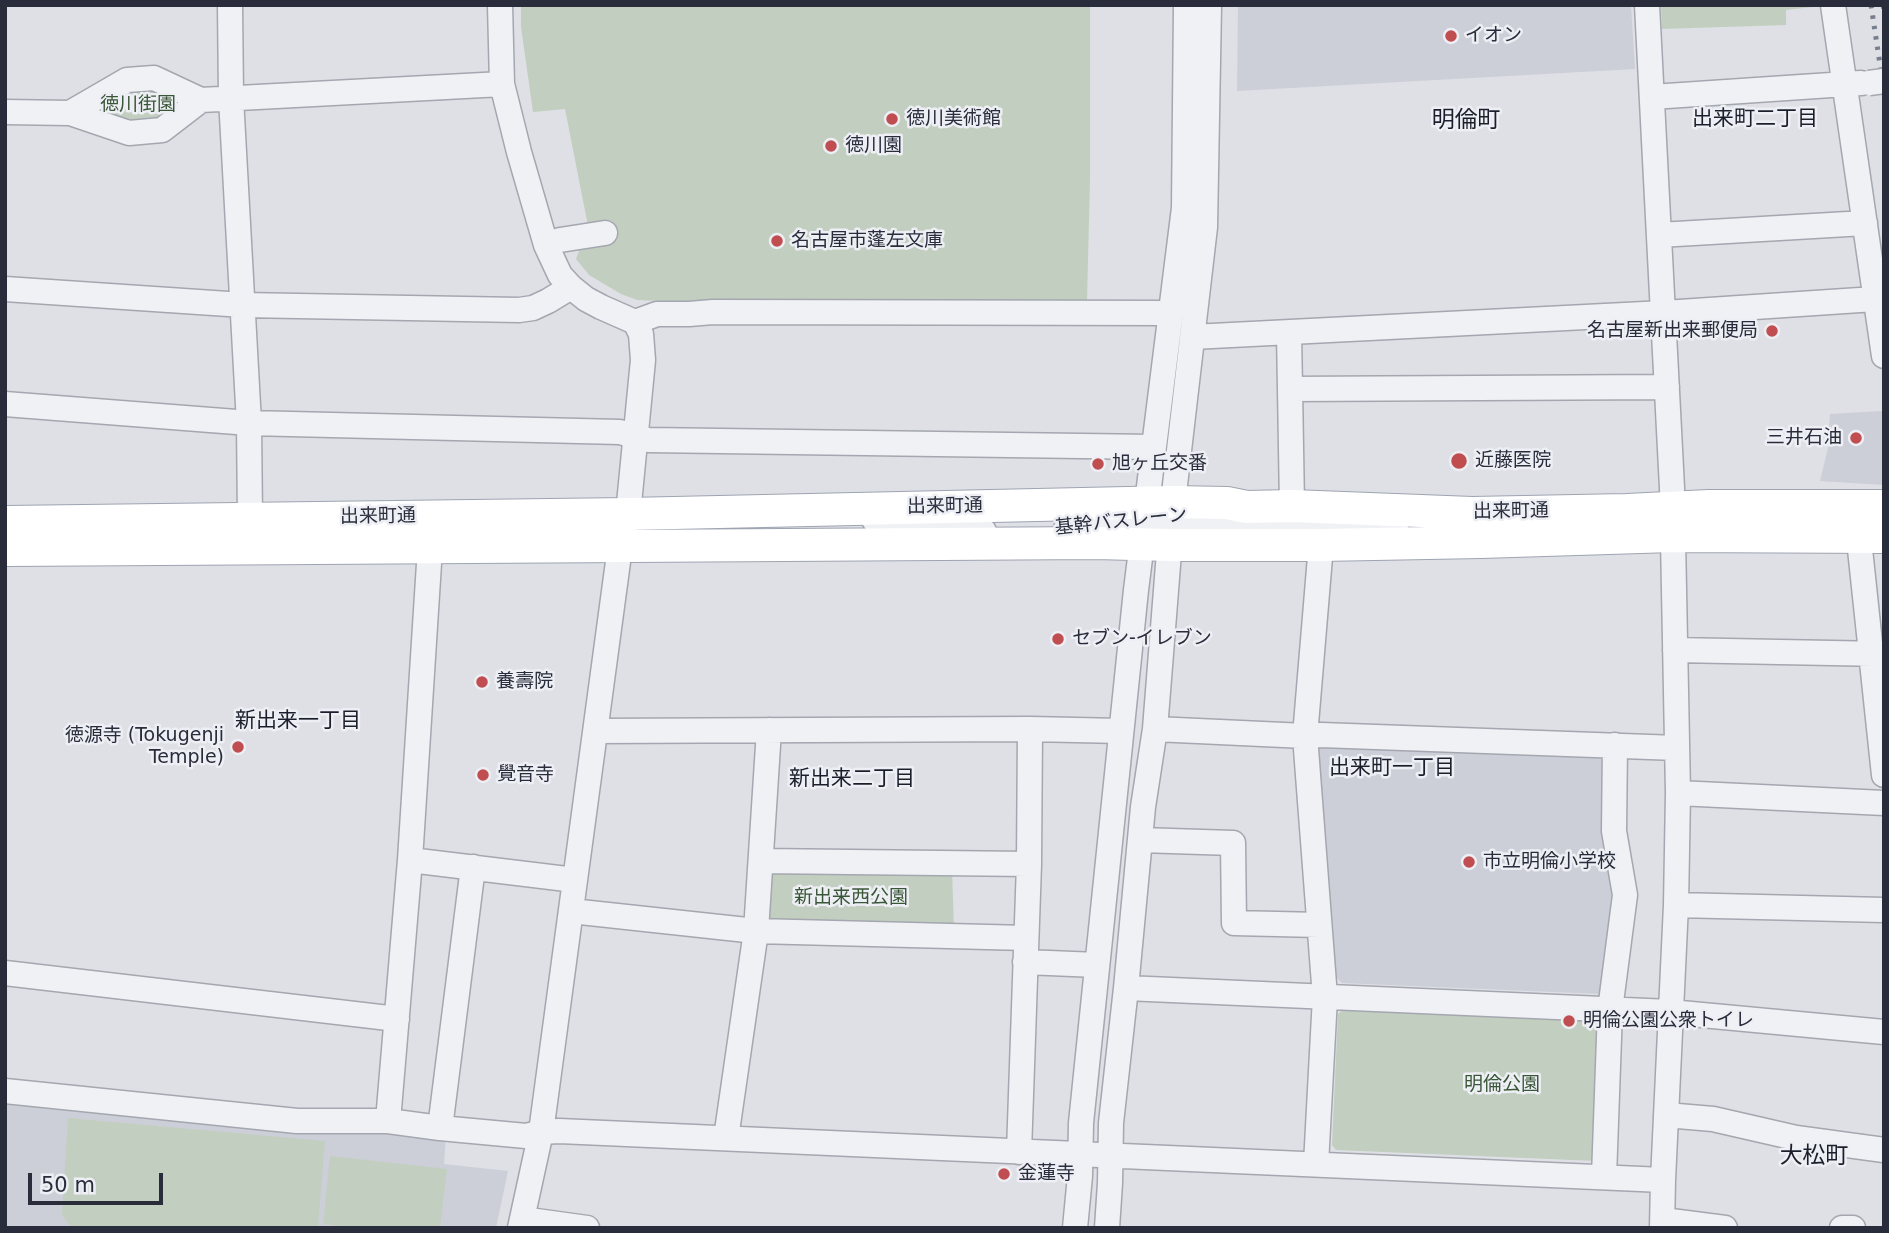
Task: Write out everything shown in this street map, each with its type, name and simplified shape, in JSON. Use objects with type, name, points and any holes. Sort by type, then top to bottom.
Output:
[{"type":"main road","name":"出来町通","points":[[5,551],[1096,543],[1227,503],[1247,507],[1292,506],[1673,522],[1870,522]]},
{"type":"main road","name":"出来町通","points":[[5,522],[786,510],[1158,524],[1321,545],[1481,542],[1673,522]]},
{"type":"street","points":[[230,5],[231,97],[243,305],[250,519]]},
{"type":"street","points":[[500,5],[502,84],[546,245],[560,275],[570,287],[601,307],[635,322],[641,334],[643,360],[628,514],[620,547],[541,1132],[521,1224],[587,1228]]},
{"type":"street","points":[[1107,1228],[1111,1123],[1140,840],[1155,729],[1158,524],[1154,447],[1184,208],[1186,5]]},
{"type":"street","points":[[1075,1228],[1081,1123],[1121,731],[1192,337],[1205,227],[1209,5]]},
{"type":"street","points":[[1647,5],[1673,522],[1678,793],[1676,905],[1662,1224],[1725,1228]]},
{"type":"street","points":[[1833,5],[1866,83],[1865,223],[1884,356]]},
{"type":"street","points":[[70,113],[127,80],[155,78],[201,100],[502,84]]},
{"type":"street","points":[[1652,97],[1866,83]]},
{"type":"street","points":[[5,112],[70,113],[129,134],[162,130],[201,100]]},
{"type":"street","points":[[1660,235],[1865,223]]},
{"type":"street","points":[[546,245],[560,240],[605,233]]},
{"type":"street","points":[[5,289],[243,305],[519,310],[533,308],[570,287]]},
{"type":"street","points":[[1192,337],[1664,313],[1875,299]]},
{"type":"street","points":[[635,322],[657,314],[713,312],[1170,313]]},
{"type":"street","points":[[1289,332],[1292,506]]},
{"type":"street","points":[[1290,389],[1667,387]]},
{"type":"street","points":[[5,404],[248,423],[620,432],[648,440],[1154,447]]},
{"type":"street","points":[[1870,522],[1884,775]]},
{"type":"street","name":"基幹バスレーン","points":[[1158,524],[1320,523],[1481,542]]},
{"type":"street","points":[[1316,1164],[1325,997],[1305,736],[1321,545]]},
{"type":"street","points":[[388,1121],[410,860],[430,548]]},
{"type":"street","points":[[1675,650],[1877,654]]},
{"type":"street","points":[[596,732],[1030,729],[1121,731]]},
{"type":"street","points":[[1019,1152],[1029,864],[1030,729]]},
{"type":"street","points":[[1155,729],[1677,748]]},
{"type":"street","points":[[726,1138],[756,931],[769,730]]},
{"type":"street","points":[[1604,1177],[1610,1010],[1625,895],[1614,831],[1615,745]]},
{"type":"street","points":[[1678,793],[1884,803]]},
{"type":"street","points":[[1140,840],[1233,843],[1234,923],[1319,925]]},
{"type":"street","points":[[410,860],[575,880]]},
{"type":"street","points":[[761,862],[1029,864]]},
{"type":"street","points":[[440,1128],[473,867]]},
{"type":"street","points":[[1676,905],[1884,911]]},
{"type":"street","points":[[571,911],[756,931],[1026,938]]},
{"type":"street","points":[[1025,962],[1097,965]]},
{"type":"street","points":[[5,973],[397,1019]]},
{"type":"street","points":[[1126,988],[1670,1012],[1884,1032]]},
{"type":"street","points":[[5,1091],[297,1121],[388,1121],[526,1136],[559,1131],[1663,1180]]},
{"type":"street","points":[[1666,1115],[1713,1119],[1796,1138],[1884,1150]]},
{"type":"street","points":[[1842,1228],[1853,1228]]},
{"type":"shaded area","name":"イオン","points":[[1238,5],[1631,5],[1635,69],[1237,91]]},
{"type":"shaded area","name":"三井石油","points":[[1882,411],[1884,485],[1820,481],[1828,448],[1830,414]]},
{"type":"shaded area","name":"市立明倫小学校","points":[[1322,743],[1595,748],[1606,759],[1618,894],[1600,994],[1342,983],[1336,977],[1317,748]]},
{"type":"shaded area","points":[[5,1097],[446,1135],[444,1164],[508,1171],[496,1228],[5,1228]]},
{"type":"green space","name":"徳川園","points":[[521,5],[1090,5],[1087,302],[681,302],[637,300],[621,294],[589,275],[576,259],[588,226],[565,109],[533,112],[521,27]]},
{"type":"green space","points":[[1661,5],[1822,6],[1786,10],[1786,25],[1662,29]]},
{"type":"green space","name":"徳川街園","points":[[137,86],[169,95],[174,102],[172,112],[165,120],[138,125],[103,112],[102,108]]},
{"type":"green space","name":"新出来西公園","points":[[952,869],[954,931],[766,919],[769,873]]},
{"type":"green space","name":"明倫公園","points":[[1346,1007],[1602,1018],[1596,1161],[1336,1150],[1332,1145],[1338,1014]]},
{"type":"green space","points":[[68,1118],[325,1141],[318,1228],[72,1228],[62,1215]]},
{"type":"green space","points":[[330,1156],[447,1169],[440,1228],[355,1228],[323,1224]]},
{"type":"railway","points":[[1871,5],[1884,91]]},
{"type":"railway","points":[[1883,5],[1884,10]]},
{"type":"place","name":"イオン","points":[[1451,36]]},
{"type":"place","name":"徳川美術館","points":[[892,119]]},
{"type":"place","name":"徳川園","points":[[831,146]]},
{"type":"place","name":"名古屋市蓬左文庫","points":[[777,241]]},
{"type":"place","name":"名古屋新出来郵便局","points":[[1772,331]]},
{"type":"place","name":"三井石油","points":[[1856,438]]},
{"type":"place","name":"近藤医院","points":[[1459,461]]},
{"type":"place","name":"旭ヶ丘交番","points":[[1098,464]]},
{"type":"place","name":"セブン-イレブン","points":[[1058,639]]},
{"type":"place","name":"養壽院","points":[[482,682]]},
{"type":"place","name":"徳源寺 (Tokugenji Temple)","points":[[238,747]]},
{"type":"place","name":"覺音寺","points":[[483,775]]},
{"type":"place","name":"市立明倫小学校","points":[[1469,862]]},
{"type":"place","name":"明倫公園公衆トイレ","points":[[1569,1021]]},
{"type":"place","name":"金蓮寺","points":[[1004,1174]]},
{"type":"district","name":"出来町二丁目","points":[[1755,120]]},
{"type":"district","name":"明倫町","points":[[1466,121]]},
{"type":"district","name":"新出来一丁目","points":[[298,722]]},
{"type":"district","name":"出来町一丁目","points":[[1392,769]]},
{"type":"district","name":"新出来二丁目","points":[[852,780]]},
{"type":"district","name":"大松町","points":[[1814,1157]]}]
